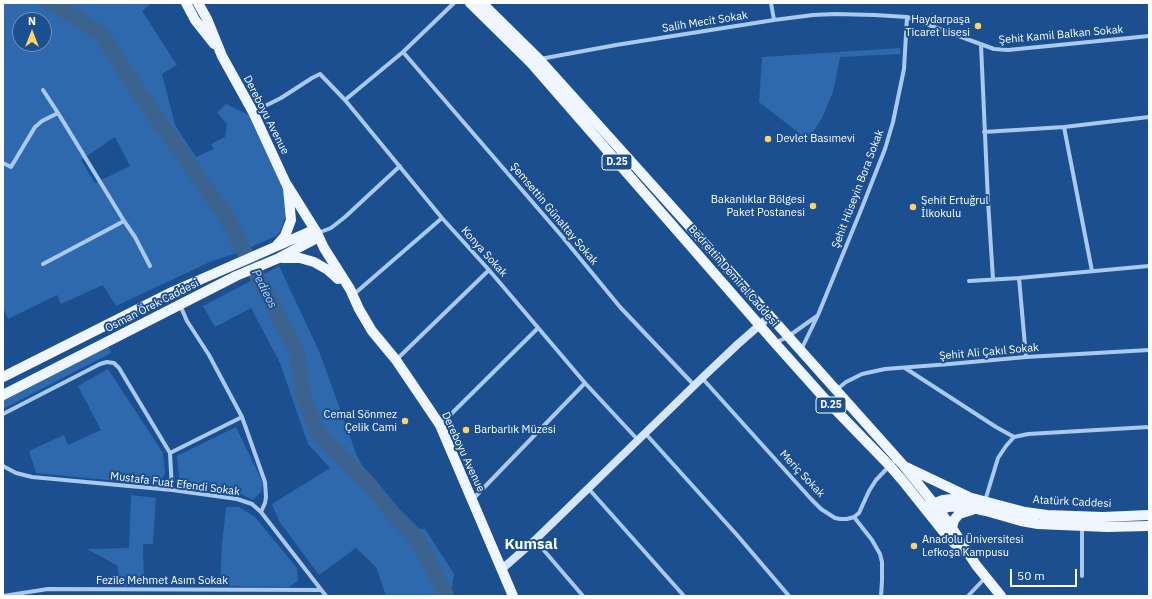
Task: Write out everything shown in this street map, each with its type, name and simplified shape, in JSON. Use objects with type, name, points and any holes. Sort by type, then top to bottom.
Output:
[{"type":"main road","name":"Dereboyu Avenue","points":[[186,3],[195,20],[222,56]]},
{"type":"main road","name":"Dereboyu Avenue","points":[[198,3],[207,18],[222,56],[253,112],[287,185],[313,235],[346,294],[359,309]]},
{"type":"main road","name":"Bedrettin Demirel Caddesi","points":[[470,3],[535,61],[772,339],[826,399],[893,462],[904,466],[932,509],[946,535],[976,565],[1001,596]]},
{"type":"main road","name":"Bedrettin Demirel Caddesi","points":[[482,3],[801,351],[835,390],[932,509],[952,528],[976,565]]},
{"type":"main road","points":[[269,254],[285,236],[291,220],[287,185]]},
{"type":"main road","name":"Dereboyu Avenue","points":[[313,235],[324,248],[353,295],[359,309],[372,331],[396,360],[440,425],[514,596]]},
{"type":"main road","name":"Osman Örek Caddesi","points":[[269,254],[279,258],[313,235]]},
{"type":"main road","name":"Osman Örek Caddesi","points":[[3,395],[180,305],[233,272],[269,254],[313,235]]},
{"type":"main road","points":[[279,258],[300,258],[314,262],[328,270],[338,280]]},
{"type":"main road","name":"Osman Örek Caddesi","points":[[3,377],[172,292],[233,272]]},
{"type":"main road","points":[[904,466],[972,498]]},
{"type":"main road","name":"Atatürk Caddesi","points":[[932,509],[952,499],[972,498],[981,505],[1021,521],[1047,525],[1149,526]]},
{"type":"main road","points":[[952,528],[954,520],[959,514],[981,505]]},
{"type":"main road","name":"Atatürk Caddesi","points":[[932,509],[981,505],[1047,515],[1103,517],[1149,515]]},
{"type":"street","points":[[344,100],[403,52],[454,3]]},
{"type":"street","points":[[771,3],[774,20]]},
{"type":"street","name":"Salih Mecit Sokak","points":[[535,61],[609,46],[812,15],[875,15],[907,18]]},
{"type":"street","name":"Şehit Kamil Balkan Sokak","points":[[907,18],[994,49],[1008,50],[1149,36]]},
{"type":"street","name":"Şehit Hüseyin Bora Sokak","points":[[801,351],[818,315],[885,149],[893,122],[904,69],[907,18]]},
{"type":"street","points":[[981,45],[984,132],[993,279]]},
{"type":"street","name":"Şemsettin Günaltay Sokak","points":[[403,52],[560,234],[620,307],[694,386]]},
{"type":"street","name":"Konya Sokak","points":[[253,112],[281,98],[320,74],[344,100],[442,218],[489,270],[585,383],[638,440]]},
{"type":"street","points":[[43,90],[135,237],[150,266]]},
{"type":"street","points":[[3,163],[12,167],[35,127],[42,121],[58,113]]},
{"type":"street","points":[[984,132],[1064,127],[1149,117]]},
{"type":"street","points":[[1064,127],[1092,271]]},
{"type":"street","points":[[313,235],[331,228],[345,217],[400,166]]},
{"type":"street","points":[[353,295],[442,218]]},
{"type":"street","points":[[43,264],[124,221]]},
{"type":"street","points":[[969,280],[1019,278],[1149,266]]},
{"type":"street","points":[[396,360],[489,270]]},
{"type":"street","points":[[1019,278],[1026,357]]},
{"type":"street","points":[[180,305],[187,321],[209,355],[242,417],[265,482],[266,497],[261,512]]},
{"type":"street","points":[[738,344],[755,336],[772,339],[788,337],[818,315]]},
{"type":"street","points":[[502,569],[535,540],[738,344],[770,316]]},
{"type":"street","points":[[440,425],[538,328]]},
{"type":"street","name":"Şehit Ali Çakıl Sokak","points":[[835,390],[846,382],[862,374],[885,369],[1026,357],[1149,350]]},
{"type":"street","points":[[3,414],[94,366],[107,362],[117,365],[170,453],[172,490]]},
{"type":"street","points":[[904,367],[996,427],[1014,437]]},
{"type":"street","name":"Meriç Sokak","points":[[702,378],[821,509],[835,518],[847,520],[854,517]]},
{"type":"street","points":[[472,500],[585,383]]},
{"type":"street","points":[[170,453],[242,417]]},
{"type":"street","points":[[981,505],[998,458],[1014,437],[1028,434],[1149,427]]},
{"type":"street","points":[[645,433],[732,529],[789,596]]},
{"type":"street","points":[[881,596],[882,570],[880,554],[872,540],[854,517],[861,510],[869,491],[876,480],[893,462]]},
{"type":"street","name":"Mustafa Fuat Efendi Sokak","points":[[3,466],[16,473],[32,477],[172,490],[237,499],[252,504],[261,512],[326,596]]},
{"type":"street","points":[[588,488],[684,596]]},
{"type":"street","points":[[1082,526],[1082,576]]},
{"type":"street","points":[[535,540],[583,596]]},
{"type":"street","points":[[968,596],[986,577]]},
{"type":"street","name":"Fezile Mehmet Asım Sokak","points":[[3,596],[48,590],[321,590]]},
{"type":"shaded area","points":[[3,3],[152,3],[142,11],[177,65],[162,74],[175,125],[196,157],[214,149],[211,144],[225,137],[227,124],[217,113],[226,104],[249,115],[288,199],[285,218],[280,232],[276,236],[237,253],[212,261],[116,306],[103,285],[61,304],[57,295],[8,319],[3,307]],"holes":[[[115,137],[130,166],[95,183],[81,160]]]},
{"type":"shaded area","points":[[900,48],[901,54],[840,57],[833,92],[822,118],[808,140],[759,102],[762,57]]},
{"type":"shaded area","points":[[279,266],[319,351],[357,456],[395,526],[425,529],[454,574],[451,592],[453,596],[386,596],[376,567],[356,548],[319,575],[279,521],[272,504],[330,468],[308,444],[280,363],[251,308],[215,327],[203,306]]},
{"type":"shaded area","points":[[109,347],[111,353],[3,409],[3,399]]},
{"type":"shaded area","points":[[108,369],[163,453],[165,473],[160,485],[36,473],[29,451],[64,435],[68,445],[101,430],[78,386]]},
{"type":"shaded area","points":[[236,427],[263,483],[261,492],[253,500],[236,492],[180,486],[177,456]]},
{"type":"shaded area","points":[[131,495],[156,498],[153,544],[143,544],[144,586],[119,586],[118,566],[87,549],[129,548]]},
{"type":"shaded area","points":[[226,507],[239,507],[255,517],[297,568],[298,581],[289,587],[220,586]]},
{"type":"waterway","name":"Pedieos","points":[[49,3],[63,9],[102,35],[140,94],[227,218],[297,352],[303,396],[318,433],[367,482],[394,515],[417,538],[446,596]]},
{"type":"place","name":"Haydarpaşa Ticaret Lisesi","points":[[978,26]]},
{"type":"place","name":"Devlet Basımevi","points":[[768,139]]},
{"type":"place","name":"Bakanlıklar Bölgesi Paket Postanesi","points":[[813,206]]},
{"type":"place","name":"Şehit Ertuğrul İlkokulu","points":[[913,207]]},
{"type":"place","name":"Cemal Sönmez Çelik Cami","points":[[405,421]]},
{"type":"place","name":"Barbarlık Müzesi","points":[[466,430]]},
{"type":"place","name":"Anadolu Üniversitesi Lefkoşa Kampusu","points":[[914,546]]},
{"type":"district","name":"Kumsal","points":[[531,545]]}]
